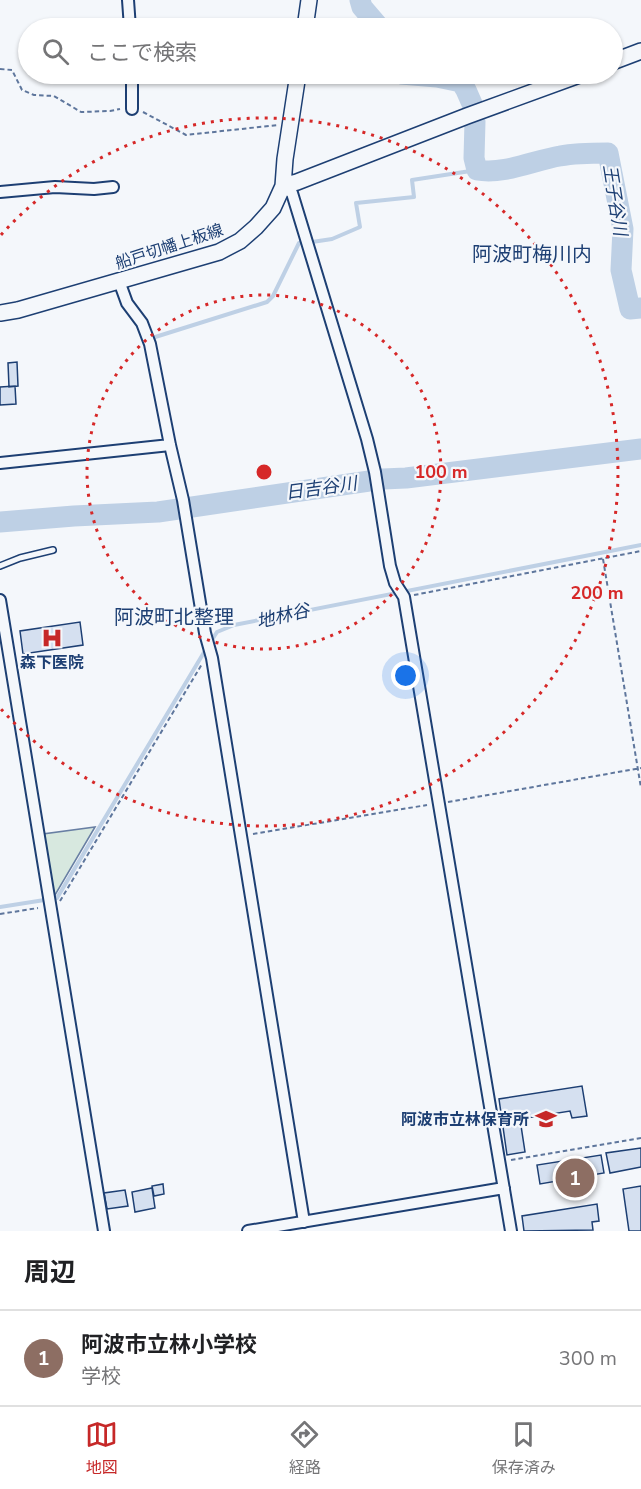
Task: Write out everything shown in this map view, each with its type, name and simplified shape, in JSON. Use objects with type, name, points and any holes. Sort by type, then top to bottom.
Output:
[{"type":"main road","points":[[306,18],[309,0]]},
{"type":"main road","points":[[623,58],[641,51]]},
{"type":"main road","name":"船戸切幡上板線","points":[[0,313],[18,310],[219,252],[240,241],[273,208],[283,186],[296,84]]},
{"type":"main road","points":[[283,186],[555,84]]},
{"type":"street","points":[[128,0],[129,18]]},
{"type":"street","points":[[132,84],[132,109]]},
{"type":"street","points":[[283,186],[292,194],[375,472],[390,566],[401,594],[511,1231]]},
{"type":"street","points":[[0,192],[55,187],[94,189],[113,187]]},
{"type":"street","points":[[119,281],[127,303],[142,323],[150,344],[186,513],[304,1222]]},
{"type":"street","points":[[0,463],[170,445]]},
{"type":"street","points":[[0,600],[104,1231]]},
{"type":"street","points":[[248,1231],[504,1188]]},
{"type":"lane","points":[[0,566],[20,558],[53,550]]},
{"type":"path","points":[[401,594],[641,551]]},
{"type":"path","points":[[603,559],[641,788]]},
{"type":"path","points":[[0,914],[50,902],[59,903],[204,662],[209,649]]},
{"type":"path","points":[[499,1162],[641,1138]]},
{"type":"shaded area","points":[[95,827],[55,895],[52,892],[43,834]]},
{"type":"building","points":[[17,362],[18,386],[9,387],[8,363]]},
{"type":"building","points":[[15,386],[16,404],[0,405],[0,387]]},
{"type":"building","points":[[80,622],[83,645],[23,654],[20,631]]},
{"type":"building","points":[[582,1086],[587,1116],[572,1118],[570,1111],[520,1119],[525,1152],[507,1155],[499,1099]]},
{"type":"building","points":[[641,1148],[641,1167],[610,1173],[606,1153]]},
{"type":"building","points":[[601,1155],[604,1173],[540,1184],[537,1165]]},
{"type":"building","points":[[163,1184],[164,1194],[154,1196],[152,1186]]},
{"type":"building","points":[[641,1186],[641,1231],[629,1231],[623,1189]]},
{"type":"building","points":[[152,1188],[155,1208],[135,1212],[132,1192]]},
{"type":"building","points":[[125,1190],[128,1206],[107,1209],[104,1193]]},
{"type":"building","points":[[597,1204],[599,1221],[592,1222],[593,1230],[524,1231],[522,1216]]},
{"type":"waterway","name":"王子谷川","points":[[360,0],[362,7],[371,18]]},
{"type":"waterway","name":"王子谷川","points":[[462,84],[473,106]]},
{"type":"waterway","name":"王子谷川","points":[[475,121],[474,158],[477,170],[509,169],[566,155],[608,153],[623,229],[621,270],[630,309],[641,308]]},
{"type":"waterway","points":[[312,242],[332,239],[360,227],[356,203],[414,197],[412,180],[477,170]]},
{"type":"waterway","points":[[152,338],[267,302],[273,296],[299,243],[303,243]]},
{"type":"waterway","name":"日吉谷川","points":[[0,522],[158,512],[383,479],[641,449]]},
{"type":"waterway","name":"地林谷","points":[[210,643],[217,632],[234,625],[641,545]]},
{"type":"waterway","name":"地林谷","points":[[0,907],[57,898],[206,649]]},
{"type":"place","name":"森下医院","points":[[52,638]]},
{"type":"place","name":"阿波市立林保育所","points":[[546,1119]]},
{"type":"place","name":"阿波市立林小学校","points":[[575,1178]]},
{"type":"district","name":"阿波町梅川内","points":[[532,254]]},
{"type":"district","name":"阿波町北整理","points":[[174,617]]}]
